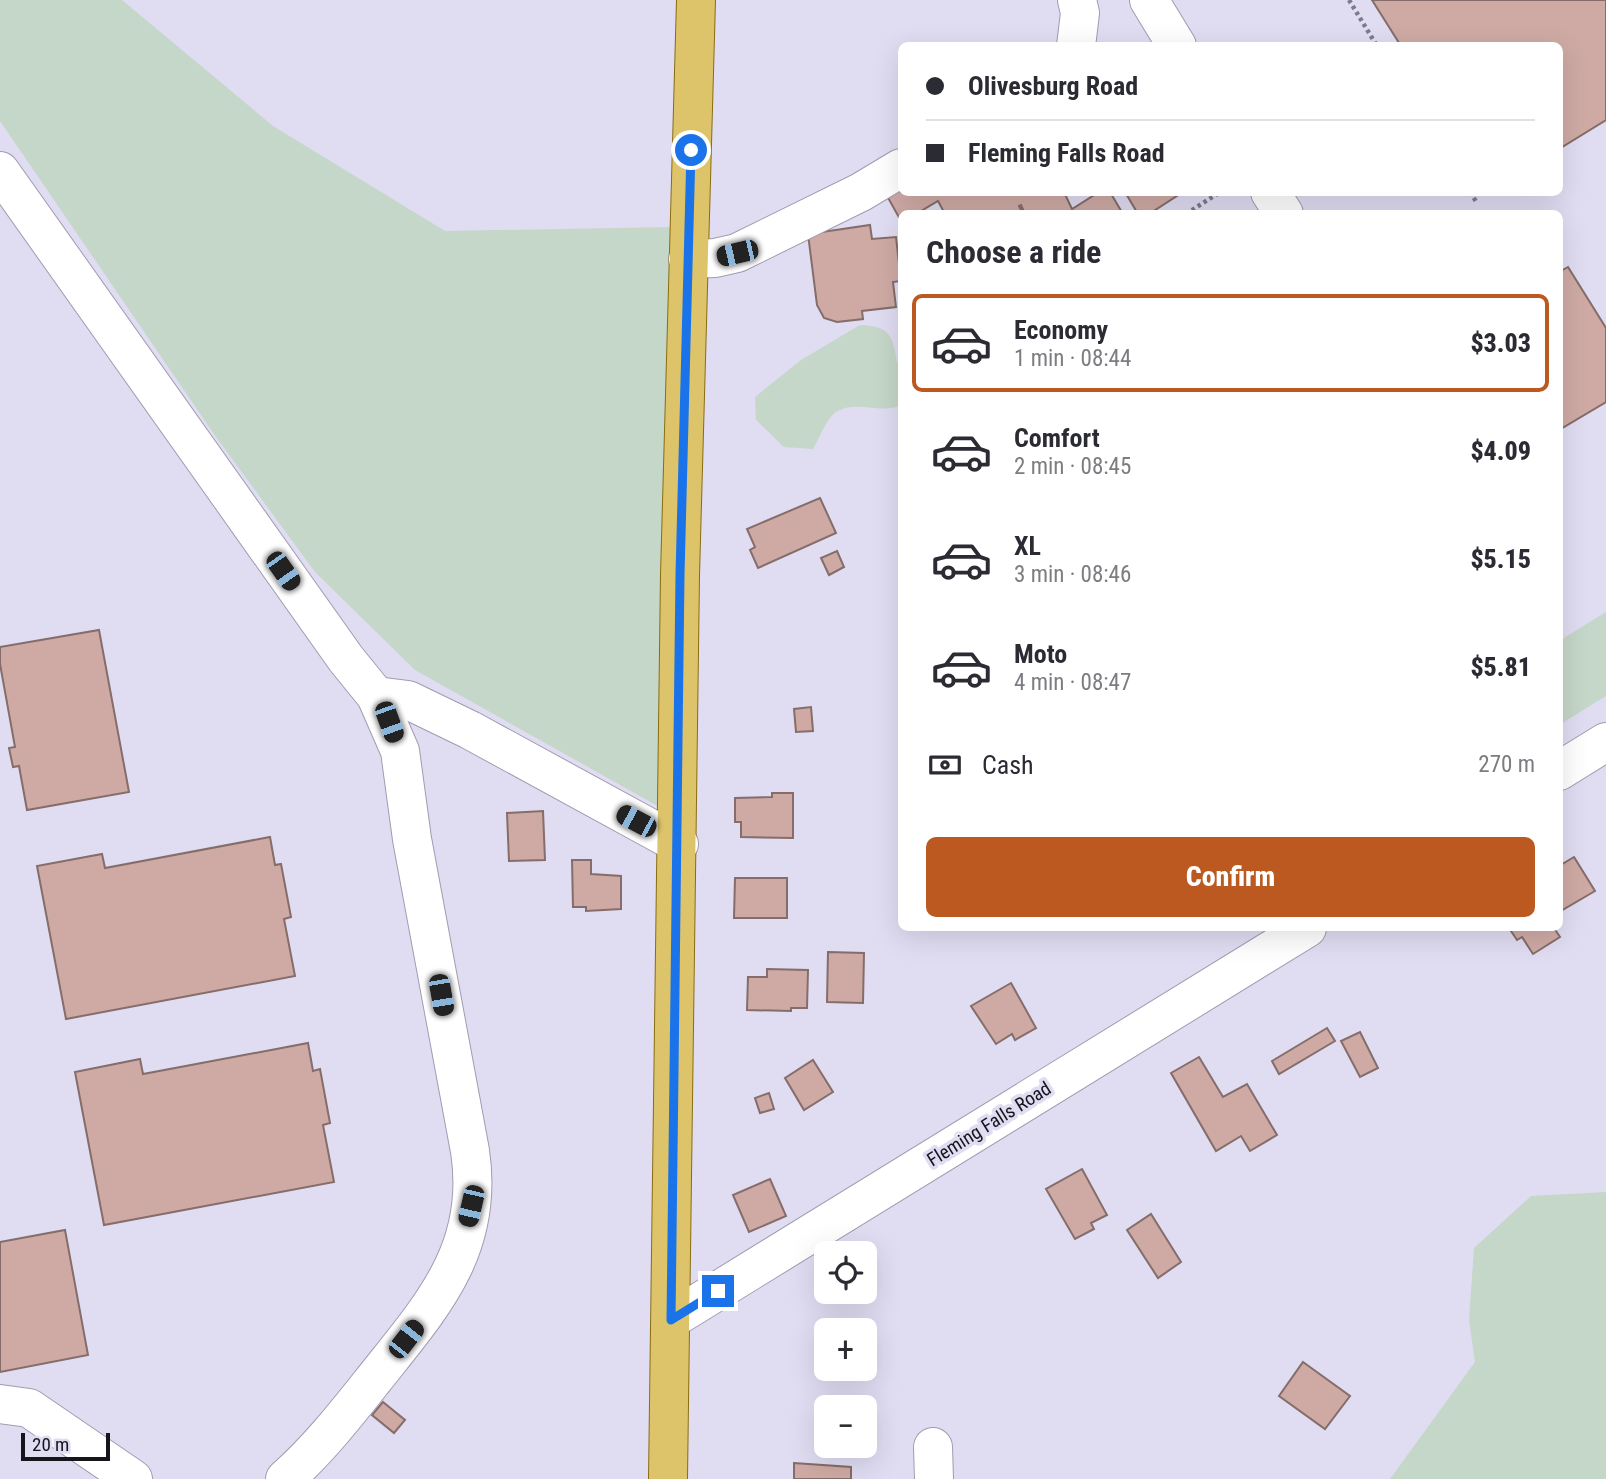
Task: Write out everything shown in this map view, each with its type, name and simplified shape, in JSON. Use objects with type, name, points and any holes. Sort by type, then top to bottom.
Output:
[{"type":"main road","points":[[668,1479],[679,844],[680,575],[696,0]]},
{"type":"street","points":[[1076,42],[1080,13],[1077,0]]},
{"type":"street","points":[[1149,0],[1175,42]]},
{"type":"street","points":[[688,259],[715,258],[737,253],[836,205],[898,170]]},
{"type":"street","points":[[0,171],[346,659],[376,696],[400,751],[474,1181],[458,1258],[438,1299],[358,1400],[285,1479]]},
{"type":"street","points":[[376,696],[408,700],[470,730],[679,844]]},
{"type":"street","points":[[1563,769],[1606,742]]},
{"type":"street","name":"Fleming Falls Road","points":[[671,1320],[1302,931]]},
{"type":"street","points":[[0,1404],[29,1408],[133,1479]]},
{"type":"path","points":[[1349,0],[1375,42]]},
{"type":"path","points":[[1192,210],[1214,196]]},
{"type":"path","points":[[1472,196],[1477,204]]},
{"type":"green space","points":[[0,0],[122,0],[273,126],[445,231],[673,227],[663,809],[415,670],[315,572],[216,437],[0,121]]},
{"type":"green space","points":[[860,325],[877,327],[888,334],[894,345],[898,363],[898,406],[844,408],[829,419],[813,449],[784,447],[756,420],[755,397],[801,360]]},
{"type":"green space","points":[[1606,612],[1606,696],[1563,723],[1563,639]]},
{"type":"green space","points":[[1606,1192],[1606,1479],[1390,1479],[1475,1362],[1469,1320],[1474,1248],[1531,1196]]},
{"type":"building","points":[[1372,0],[1606,0],[1606,120],[1563,147],[1563,42],[1398,42]]},
{"type":"building","points":[[898,190],[898,196],[1066,196],[1072,209],[1093,196],[1112,196],[1121,210],[1023,210],[1021,205],[1021,210],[943,210],[938,201],[923,210],[898,210],[898,216],[887,196]]},
{"type":"building","points":[[1127,196],[1177,196],[1155,210],[1136,210]]},
{"type":"building","points":[[870,225],[872,239],[896,237],[898,281],[893,282],[896,307],[862,311],[863,319],[837,322],[824,318],[817,305],[808,234]]},
{"type":"building","points":[[1568,267],[1606,328],[1606,402],[1563,428],[1563,270]]},
{"type":"building","points":[[820,498],[836,533],[758,568],[750,550],[755,547],[747,529]]},
{"type":"building","points":[[837,551],[844,567],[829,575],[821,558]]},
{"type":"building","points":[[99,630],[129,792],[27,810],[19,766],[13,767],[9,748],[15,747],[0,664],[0,647]]},
{"type":"building","points":[[811,707],[813,731],[796,732],[794,709]]},
{"type":"building","points":[[772,793],[793,793],[793,838],[741,837],[741,822],[735,822],[735,798],[772,797]]},
{"type":"building","points":[[543,811],[545,860],[509,861],[507,813]]},
{"type":"building","points":[[270,837],[275,865],[281,864],[291,917],[284,919],[295,976],[66,1019],[37,866],[102,854],[105,868]]},
{"type":"building","points":[[1574,857],[1595,891],[1563,910],[1563,864]]},
{"type":"building","points":[[572,860],[591,860],[591,874],[621,876],[621,909],[586,911],[586,907],[573,907]]},
{"type":"building","points":[[735,878],[787,878],[787,918],[734,918]]},
{"type":"building","points":[[1511,931],[1556,931],[1560,937],[1533,954],[1522,937],[1517,940]]},
{"type":"building","points":[[828,952],[864,953],[863,1003],[827,1002]]},
{"type":"building","points":[[767,969],[808,970],[807,1008],[791,1008],[791,1011],[747,1010],[748,977],[767,977]]},
{"type":"building","points":[[1011,983],[1036,1028],[1015,1040],[1012,1034],[996,1044],[971,1006]]},
{"type":"building","points":[[1327,1028],[1335,1041],[1279,1074],[1272,1061]]},
{"type":"building","points":[[1360,1032],[1378,1068],[1360,1077],[1341,1041]]},
{"type":"building","points":[[308,1043],[313,1071],[320,1069],[330,1123],[323,1125],[334,1182],[104,1225],[75,1072],[140,1059],[143,1074]]},
{"type":"building","points":[[1199,1057],[1223,1097],[1247,1084],[1277,1135],[1250,1151],[1241,1136],[1216,1151],[1171,1073]]},
{"type":"building","points":[[813,1060],[833,1092],[804,1110],[785,1078]]},
{"type":"building","points":[[769,1093],[774,1109],[760,1113],[755,1098]]},
{"type":"building","points":[[1082,1169],[1107,1215],[1091,1223],[1094,1229],[1075,1239],[1046,1189]]},
{"type":"building","points":[[770,1179],[786,1216],[749,1232],[733,1195]]},
{"type":"building","points":[[1151,1214],[1181,1262],[1158,1278],[1127,1230]]},
{"type":"building","points":[[65,1230],[88,1355],[0,1372],[0,1242]]},
{"type":"building","points":[[1303,1362],[1350,1396],[1325,1429],[1279,1396]]},
{"type":"building","points":[[383,1402],[405,1420],[394,1433],[372,1415]]},
{"type":"building","points":[[794,1463],[851,1467],[851,1479],[794,1479]]},
{"type":"route","points":[[691,150],[680,575],[679,844],[671,1320],[718,1291]]}]
